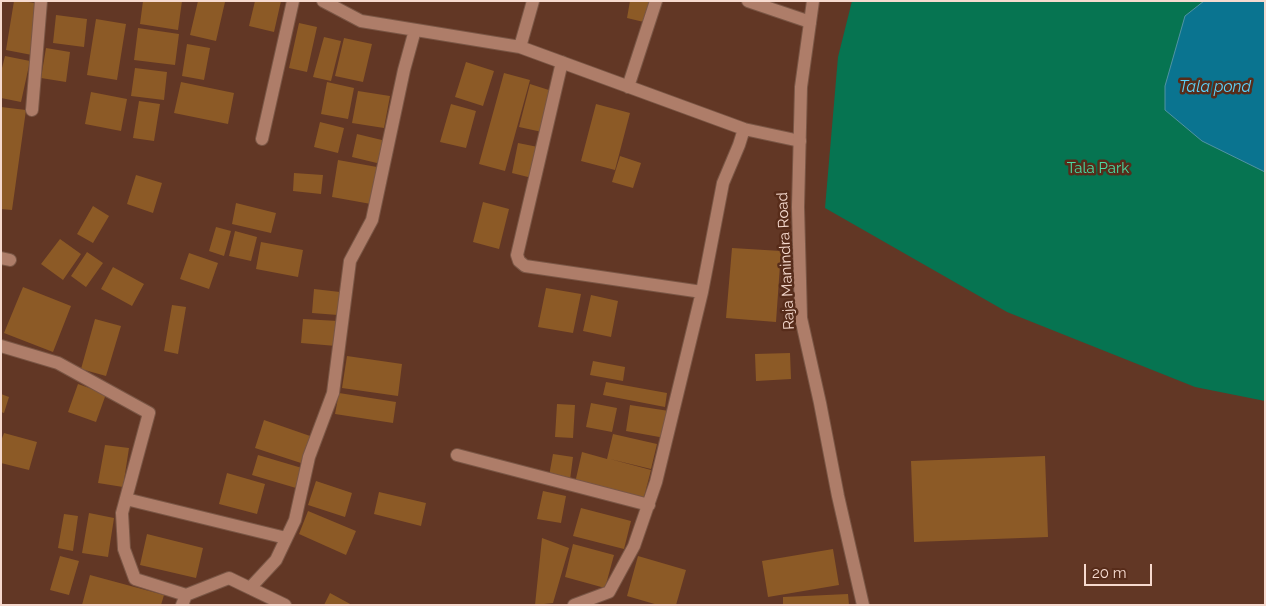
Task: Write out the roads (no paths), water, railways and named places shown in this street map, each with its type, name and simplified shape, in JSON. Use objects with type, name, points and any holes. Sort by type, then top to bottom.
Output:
[{"type":"street","points":[[32,110],[41,1]]},
{"type":"street","points":[[262,139],[293,1]]},
{"type":"street","points":[[323,1],[361,21],[520,47],[744,129],[800,141]]},
{"type":"street","points":[[520,47],[533,1]]},
{"type":"street","points":[[628,86],[656,1]]},
{"type":"street","points":[[748,1],[810,22]]},
{"type":"street","name":"Raja Manindra Road","points":[[813,1],[802,86],[798,207],[801,318],[862,605]]},
{"type":"street","points":[[250,588],[276,560],[295,520],[309,457],[333,393],[350,261],[372,220],[404,70],[415,30]]},
{"type":"street","points":[[562,62],[517,255],[519,261],[525,266],[702,292]]},
{"type":"street","points":[[606,605],[609,592],[634,546],[656,482],[702,292],[722,183],[744,129]]},
{"type":"street","points":[[1,346],[58,363],[148,412],[122,513],[124,549],[135,579],[184,600],[229,578],[285,605]]},
{"type":"street","points":[[457,454],[649,505]]},
{"type":"street","points":[[126,499],[286,538]]},
{"type":"street","points":[[574,605],[609,592]]},
{"type":"water","name":"Tala pond","points":[[1204,1],[1265,1],[1265,172],[1202,141],[1165,110],[1165,86],[1185,16]]},
{"type":"park label","name":"Tala Park","points":[[1098,168]]}]
